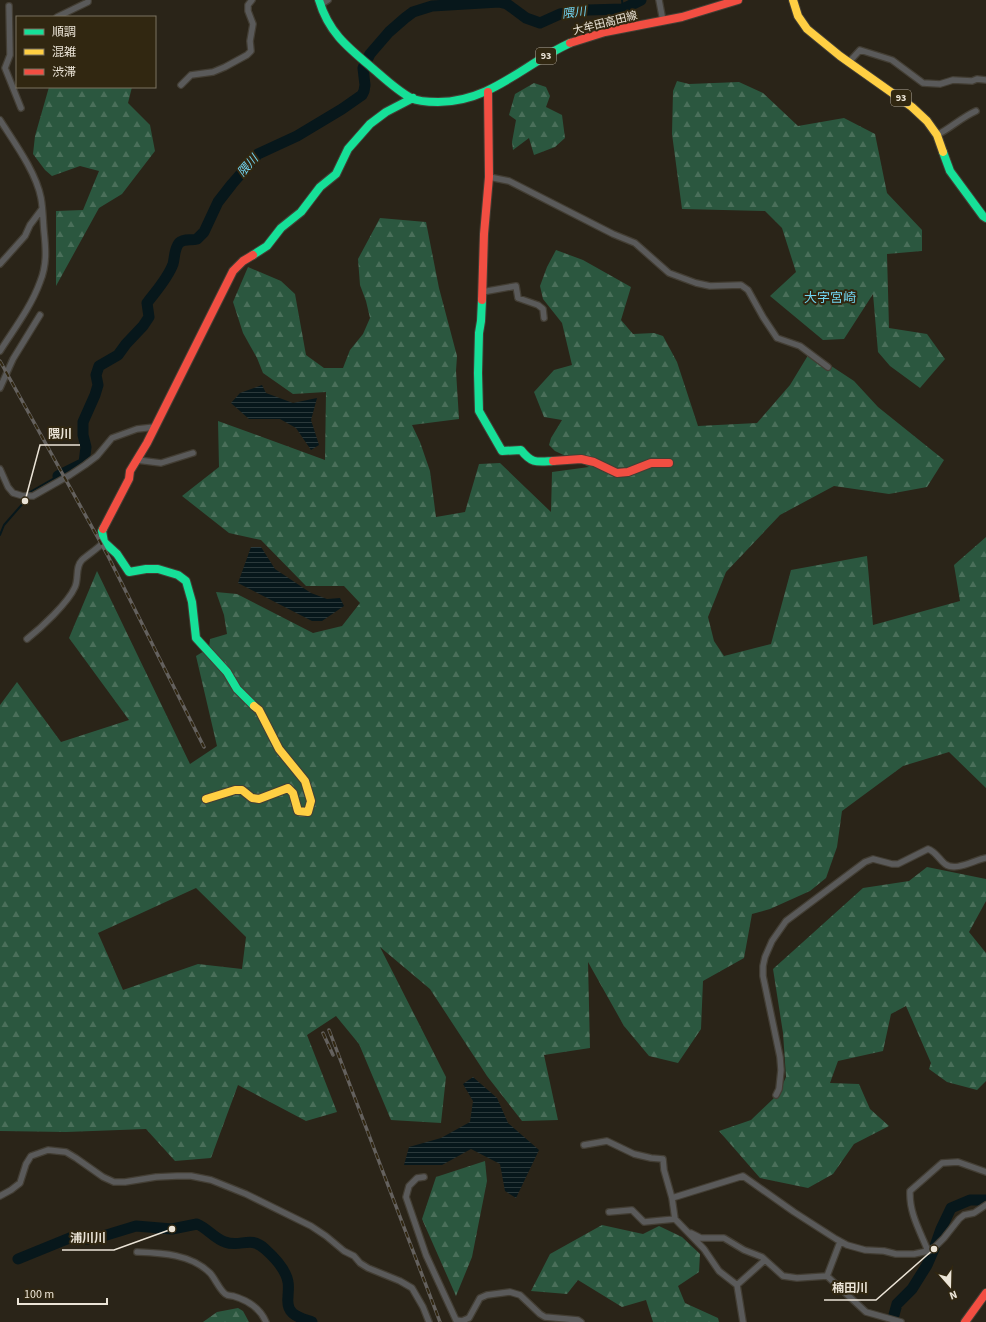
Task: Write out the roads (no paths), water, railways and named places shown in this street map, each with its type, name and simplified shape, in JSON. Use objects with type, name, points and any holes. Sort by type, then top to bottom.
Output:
[{"type":"street","points":[[59,16],[88,2],[88,0]]},
{"type":"street","points":[[181,85],[191,76],[213,72],[247,55],[251,51],[250,41],[253,24],[248,11],[248,5],[252,0]]},
{"type":"street","points":[[319,2],[328,0]]},
{"type":"street","points":[[659,0],[662,21]]},
{"type":"street","name":"大牟田高田線","points":[[319,2],[331,29],[339,39],[391,85],[413,98],[430,102],[445,103],[467,100],[488,92],[555,50],[589,36],[686,16],[738,0]]},
{"type":"street","name":"93","points":[[793,0],[798,16],[807,29],[823,44],[912,106],[927,121],[937,135],[950,171],[986,218]]},
{"type":"street","points":[[9,6],[10,55],[5,68],[21,108]]},
{"type":"street","points":[[10,33],[16,33]]},
{"type":"street","points":[[849,62],[860,50],[892,60],[923,83],[940,84],[953,80],[986,80]]},
{"type":"street","points":[[488,92],[489,177],[484,234],[478,373],[479,411],[502,451],[521,450],[528,458],[537,462],[581,459],[594,462],[617,473],[628,472],[650,463],[669,464]]},
{"type":"street","points":[[206,799],[235,790],[242,790],[252,798],[259,800],[288,788],[293,793],[298,811],[308,812],[311,801],[305,781],[279,749],[259,710],[237,689],[226,672],[196,638],[192,602],[186,581],[178,574],[158,569],[146,569],[129,572],[117,554],[104,542],[102,530],[129,479],[130,471],[155,427],[233,271],[243,261],[267,246],[281,228],[301,212],[320,187],[336,174],[348,149],[370,124],[386,112],[413,98]]},
{"type":"street","points":[[937,135],[945,131],[967,114],[976,111]]},
{"type":"street","points":[[0,120],[26,162],[41,197],[47,252],[45,268],[33,298],[0,351]]},
{"type":"street","points":[[489,177],[509,181],[613,234],[635,243],[669,272],[696,283],[710,286],[741,285],[748,290],[777,338],[800,346],[828,367]]},
{"type":"street","points":[[0,264],[25,236],[30,225],[42,209]]},
{"type":"street","points":[[482,292],[516,286],[518,298],[538,305],[543,309],[544,318]]},
{"type":"street","points":[[0,388],[13,359],[40,315]]},
{"type":"street","points":[[0,469],[8,488],[13,493],[23,496],[33,496],[70,476],[85,465],[97,456],[112,438],[137,429],[155,427]]},
{"type":"street","points":[[137,460],[161,463],[193,453]]},
{"type":"street","points":[[26,638],[39,630],[63,604],[76,586],[78,570],[82,561],[104,542]]},
{"type":"street","points":[[776,1095],[779,1089],[780,1057],[767,998],[763,966],[772,941],[786,921],[865,862],[873,859],[898,864],[928,849],[952,867],[986,858]]},
{"type":"street","points":[[584,1145],[607,1140],[634,1154],[663,1159],[675,1219],[704,1249],[719,1270],[737,1285],[743,1322]]},
{"type":"street","points":[[0,1196],[20,1183],[26,1164],[31,1156],[48,1150],[66,1152],[102,1177],[114,1182],[177,1176],[191,1176],[211,1180],[246,1194],[311,1226],[344,1251],[354,1256],[360,1263],[368,1268],[400,1281],[412,1288],[423,1307],[429,1322]]},
{"type":"street","points":[[928,1251],[914,1221],[909,1203],[910,1191],[942,1163],[958,1162],[986,1172]]},
{"type":"street","points":[[672,1198],[743,1176],[840,1242],[857,1248],[901,1254],[914,1254],[928,1251],[940,1243],[959,1218],[964,1215],[974,1213],[986,1205]]},
{"type":"street","points":[[424,1177],[417,1178],[409,1186],[406,1197],[426,1255],[456,1320],[462,1321],[469,1318],[480,1298],[487,1295],[510,1292],[520,1295],[540,1314],[578,1320],[581,1322]]},
{"type":"street","points":[[609,1212],[632,1210],[644,1222],[675,1219]]},
{"type":"street","points":[[687,1231],[701,1238],[724,1238],[744,1250],[762,1258],[783,1276],[797,1278],[827,1276],[866,1312],[899,1321]]},
{"type":"street","points":[[827,1276],[840,1242]]},
{"type":"street","points":[[137,1252],[175,1256],[190,1260],[201,1266],[215,1278],[224,1293],[256,1307],[261,1312],[266,1322]]},
{"type":"street","points":[[737,1285],[765,1260]]},
{"type":"street","points":[[965,1322],[985,1298]]},
{"type":"waterway","points":[[622,0],[623,9]]},
{"type":"waterway","name":"隈川","points":[[58,476],[84,463],[86,447],[83,435],[83,422],[98,385],[96,375],[99,366],[118,355],[149,317],[147,303],[168,274],[173,264],[177,245],[183,241],[197,239],[204,232],[218,202],[258,154],[297,136],[362,95],[365,85],[363,68],[370,54],[389,32],[405,18],[413,12],[432,6],[499,2],[507,4],[526,18],[540,23],[560,14],[588,10],[623,9],[641,0]]},
{"type":"waterway","name":"隈川","points":[[0,535],[4,525],[25,501],[30,492],[58,476]]},
{"type":"waterway","points":[[892,1322],[897,1304],[912,1289],[927,1265],[951,1208],[970,1200],[986,1200]]},
{"type":"waterway","points":[[18,1259],[72,1237],[87,1239],[100,1237],[136,1226],[172,1229],[197,1224],[225,1242],[236,1244],[250,1242],[260,1245],[265,1249],[279,1264],[287,1277],[288,1303],[291,1312],[298,1317],[312,1322]]},
{"type":"railway","points":[[0,361],[108,556],[204,747]]},
{"type":"railway","points":[[329,1030],[440,1322]]},
{"type":"railway","points":[[323,1033],[333,1055]]},
{"type":"place","name":"隈川","points":[[25,501]]},
{"type":"place","name":"浦川川","points":[[172,1229]]},
{"type":"place","name":"楠田川","points":[[934,1249]]},
{"type":"district","name":"大字宮崎","points":[[830,298]]}]
